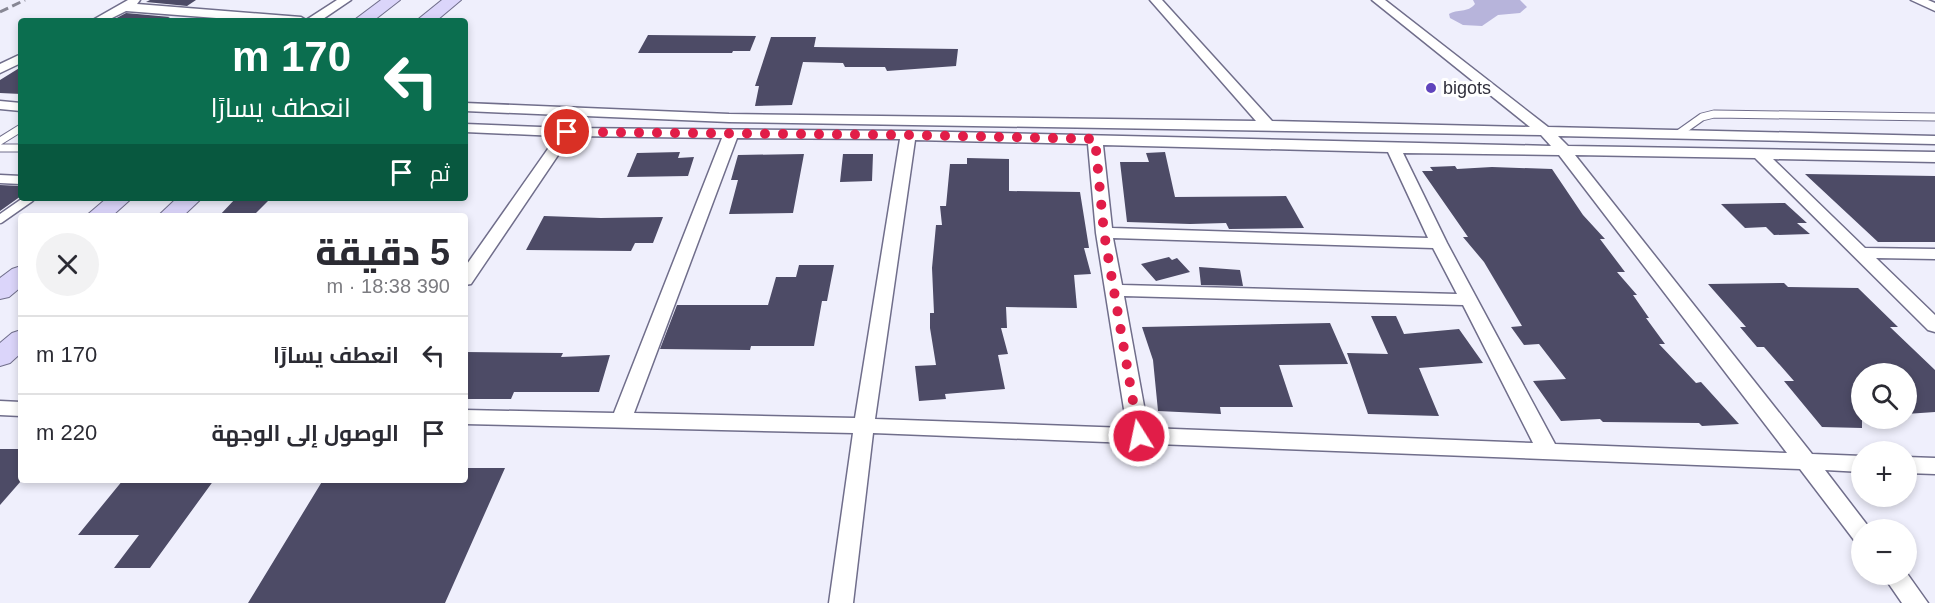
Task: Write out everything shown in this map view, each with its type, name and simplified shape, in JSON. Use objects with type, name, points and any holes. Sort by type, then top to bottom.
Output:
[{"type":"street","points":[[103,18],[137,0]]},
{"type":"street","points":[[317,18],[345,0]]},
{"type":"street","points":[[367,18],[392,0]]},
{"type":"street","points":[[429,18],[453,0]]},
{"type":"street","points":[[1156,0],[1268,125]]},
{"type":"street","points":[[1378,0],[1547,133],[1562,149],[1851,520]]},
{"type":"street","points":[[1917,0],[1934,6]]},
{"type":"street","points":[[124,7],[263,18]]},
{"type":"street","points":[[0,69],[18,60]]},
{"type":"street","points":[[0,105],[18,107]]},
{"type":"street","points":[[468,107],[729,118],[1268,125],[1935,140]]},
{"type":"street","points":[[468,128],[567,132],[908,135],[1393,148],[1562,149],[1935,157]]},
{"type":"street","points":[[468,276],[567,132]]},
{"type":"street","points":[[621,420],[732,132]]},
{"type":"street","points":[[841,603],[864,426],[908,135]]},
{"type":"street","points":[[1095,139],[1104,233],[1139,436]]},
{"type":"street","points":[[1393,148],[1438,243],[1549,453]]},
{"type":"street","points":[[1758,153],[1858,253],[1932,321]]},
{"type":"street","points":[[101,213],[117,201]]},
{"type":"street","points":[[173,213],[187,201]]},
{"type":"street","points":[[1104,233],[1438,243]]},
{"type":"street","points":[[1858,253],[1935,254]]},
{"type":"street","points":[[0,291],[18,276]]},
{"type":"street","points":[[1114,290],[1469,300]]},
{"type":"street","points":[[0,357],[18,342]]},
{"type":"street","points":[[0,408],[18,409]]},
{"type":"street","points":[[468,417],[864,426],[1851,464]]},
{"type":"street","points":[[1917,465],[1935,466]]},
{"type":"street","points":[[1902,585],[1916,603]]},
{"type":"lane","points":[[1678,134],[1702,117],[1714,114],[1935,117]]},
{"type":"lane","points":[[0,141],[18,130]]},
{"type":"lane","points":[[0,135],[18,134]]},
{"type":"lane","points":[[0,148],[18,148]]},
{"type":"lane","points":[[0,179],[18,180]]},
{"type":"lane","points":[[0,219],[26,201]]},
{"type":"water","points":[[1473,0],[1520,0],[1527,7],[1520,13],[1498,15],[1482,26],[1463,25],[1450,18],[1449,14],[1472,7],[1475,4]]},
{"type":"building","points":[[150,0],[196,0],[187,6],[146,2]]},
{"type":"building","points":[[126,13],[170,17],[168,18],[117,18]]},
{"type":"building","points":[[648,35],[756,36],[750,51],[638,53]]},
{"type":"building","points":[[771,37],[816,37],[814,47],[958,49],[956,66],[887,71],[885,67],[845,67],[843,63],[803,62],[792,105],[755,106],[759,86],[755,86]]},
{"type":"building","points":[[18,69],[18,94],[0,93],[0,80]]},
{"type":"building","points":[[680,152],[678,158],[694,157],[688,176],[627,177],[637,153]]},
{"type":"building","points":[[1165,152],[1175,197],[1286,196],[1304,228],[1229,229],[1226,223],[1127,222],[1120,162],[1149,162],[1146,153]]},
{"type":"building","points":[[804,154],[793,213],[729,214],[738,180],[731,180],[738,155]]},
{"type":"building","points":[[843,154],[873,154],[872,181],[840,182]]},
{"type":"building","points":[[967,158],[1009,159],[1009,191],[1080,192],[1089,248],[1084,248],[1091,274],[1074,275],[1077,308],[1006,307],[1007,328],[1001,328],[1008,354],[998,355],[1005,389],[945,394],[946,399],[919,401],[915,366],[936,365],[930,313],[934,313],[932,268],[936,225],[942,225],[940,206],[946,206],[950,164],[967,164]]},
{"type":"building","points":[[1455,166],[1457,169],[1492,167],[1552,169],[1583,215],[1605,239],[1600,239],[1625,272],[1617,272],[1637,295],[1633,295],[1665,344],[1659,344],[1696,383],[1701,382],[1739,424],[1702,426],[1699,423],[1603,422],[1600,419],[1561,421],[1533,381],[1566,379],[1539,344],[1524,345],[1511,327],[1522,326],[1484,262],[1463,237],[1468,237],[1422,171],[1433,171],[1430,167]]},
{"type":"building","points":[[1805,174],[1935,176],[1935,242],[1878,242]]},
{"type":"building","points":[[0,185],[18,186],[18,198],[0,211]]},
{"type":"building","points":[[233,201],[268,201],[256,213],[222,213]]},
{"type":"building","points":[[1785,203],[1807,223],[1797,223],[1810,234],[1774,235],[1766,227],[1745,228],[1721,204]]},
{"type":"building","points":[[544,216],[663,217],[653,243],[635,243],[631,251],[526,250]]},
{"type":"building","points":[[1169,257],[1172,260],[1177,258],[1190,272],[1156,281],[1141,264]]},
{"type":"building","points":[[799,265],[834,265],[827,301],[822,301],[814,346],[751,346],[750,350],[660,349],[677,305],[768,305],[776,277],[796,277]]},
{"type":"building","points":[[1199,267],[1240,270],[1243,286],[1201,285]]},
{"type":"building","points":[[1784,283],[1788,287],[1858,288],[1898,327],[1890,327],[1935,370],[1935,412],[1917,413],[1917,363],[1851,363],[1851,428],[1822,427],[1784,381],[1794,381],[1764,347],[1757,347],[1740,327],[1746,327],[1708,284]]},
{"type":"building","points":[[1371,316],[1396,316],[1404,334],[1459,329],[1483,363],[1419,368],[1439,416],[1368,414],[1347,353],[1388,354]]},
{"type":"building","points":[[1330,323],[1348,364],[1279,365],[1293,407],[1220,407],[1221,414],[1158,411],[1153,360],[1142,327]]},
{"type":"building","points":[[468,352],[563,353],[561,357],[610,355],[599,392],[514,392],[511,399],[468,399]]},
{"type":"building","points":[[0,449],[18,449],[19,483],[0,505]]},
{"type":"building","points":[[468,468],[505,468],[445,603],[248,603],[321,483],[468,483]]},
{"type":"building","points":[[121,483],[212,483],[150,568],[114,568],[139,535],[78,535]]},
{"type":"railway","points":[[0,12],[25,0]]},
{"type":"place","name":"bigots","points":[[1431,88]]},
{"type":"route","points":[[567,132],[732,132],[1095,139],[1104,233],[1139,436]]}]
